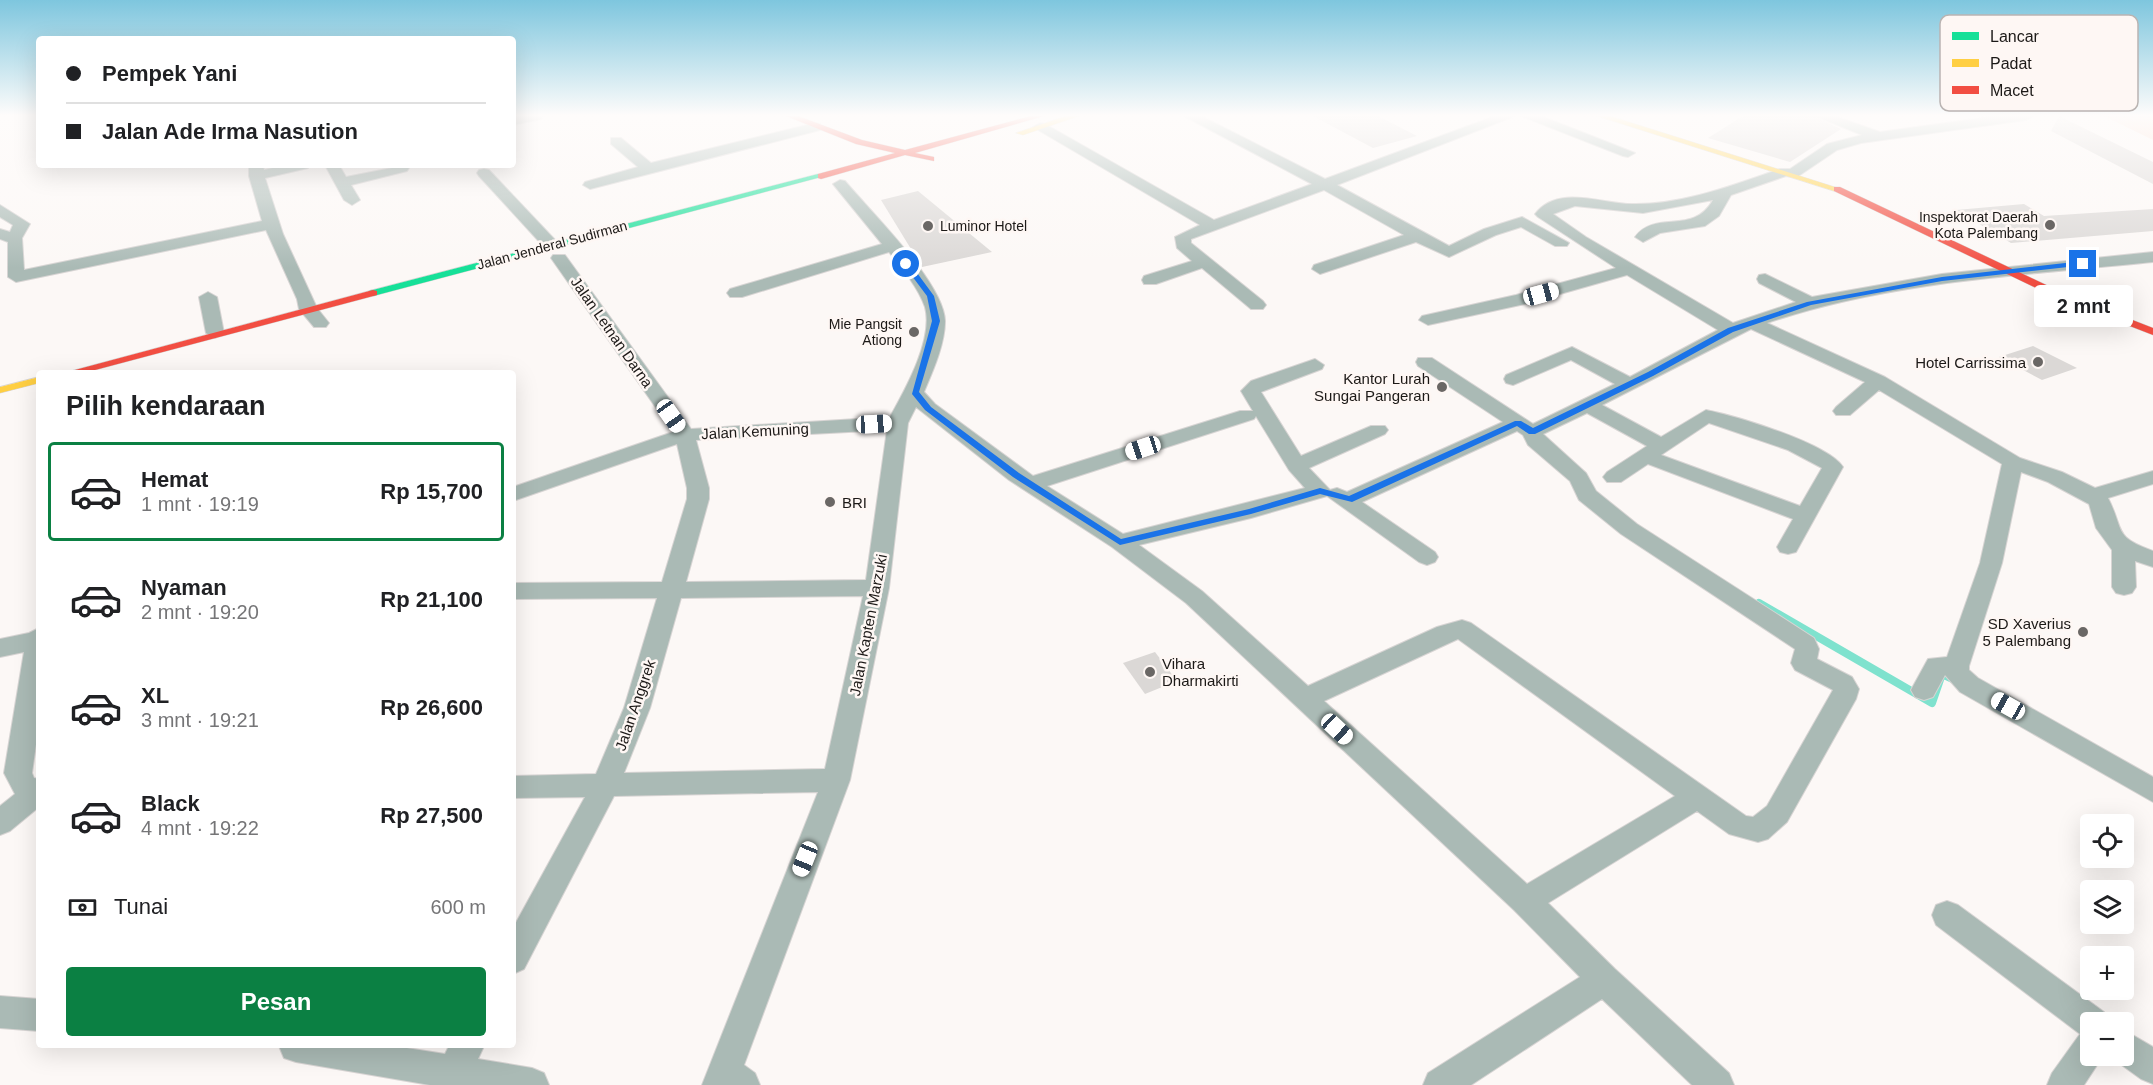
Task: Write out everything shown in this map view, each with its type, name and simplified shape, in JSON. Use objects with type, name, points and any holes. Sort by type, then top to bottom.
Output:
[{"type":"main road","name":"Jalan Jenderal Sudirman","points":[[79,370],[215,333],[317,319],[859,167]]},
{"type":"main road","name":"Jalan Jenderal Sudirman","points":[[445,289],[555,252],[840,184],[903,167]]},
{"type":"main road","points":[[1768,167],[1866,200],[2085,306],[2153,332]]},
{"type":"main road","points":[[0,390],[36,381]]},
{"type":"street","points":[[590,185],[654,167]]},
{"type":"street","points":[[1115,167],[1211,225]]},
{"type":"street","points":[[1290,167],[1449,252],[1490,232],[1522,222],[1563,243],[1580,240]]},
{"type":"street","points":[[1257,304],[1183,245],[1183,237],[1371,167]]},
{"type":"street","points":[[1731,330],[1580,240],[1546,217],[1544,212],[1578,201],[1633,209],[1724,194],[1789,173],[1800,167]]},
{"type":"street","points":[[275,168],[256,170],[272,224],[317,319]]},
{"type":"street","points":[[334,168],[352,201]]},
{"type":"street","points":[[342,183],[403,170]]},
{"type":"street","name":"Jalan Letnan Darna","points":[[484,173],[555,252],[685,435]]},
{"type":"street","name":"Jalan Kapten Marzuki","points":[[729,1081],[836,780],[877,588],[898,423],[906,404],[915,393],[936,321],[934,306],[921,282],[840,184]]},
{"type":"street","points":[[1643,237],[1651,231],[1707,220],[1718,207],[1724,194]]},
{"type":"street","points":[[0,210],[22,224],[7,236],[16,277],[75,262],[272,224]]},
{"type":"street","points":[[1320,269],[1417,236]]},
{"type":"street","points":[[736,293],[892,246]]},
{"type":"street","points":[[1348,500],[1586,404],[1731,330],[1810,303],[1942,279],[2153,257]]},
{"type":"street","points":[[1150,280],[1204,262]]},
{"type":"street","points":[[1428,320],[1519,300],[1631,269]]},
{"type":"street","points":[[1765,279],[1810,303]]},
{"type":"street","points":[[208,297],[215,333]]},
{"type":"street","points":[[1754,324],[1878,381],[2013,462],[2055,477],[2093,496],[2099,501],[2107,528],[2123,548],[2153,559]]},
{"type":"street","points":[[1513,379],[1572,353],[1629,384]]},
{"type":"street","points":[[1304,699],[1378,667],[1446,633],[1462,629],[1697,797],[1739,826],[1751,830],[1765,827],[1777,814],[1843,699],[1846,689],[1839,681],[1807,666],[1803,660],[1808,649],[1805,644],[1629,530],[1535,441],[1525,427],[1425,362]]},
{"type":"street","points":[[1315,365],[1258,385],[1251,391],[1296,466],[1320,491]]},
{"type":"street","points":[[1844,411],[1878,381]]},
{"type":"street","points":[[915,393],[928,408],[1030,484],[1120,542],[1194,597],[1525,901],[1604,980],[1717,1085]]},
{"type":"street","points":[[1586,404],[1653,451],[1805,516]]},
{"type":"street","points":[[1030,484],[1246,415]]},
{"type":"street","points":[[1614,477],[1702,417],[1710,416],[1824,458],[1833,467],[1788,548]]},
{"type":"street","name":"Jalan Kemuning","points":[[516,493],[685,435],[898,423]]},
{"type":"street","points":[[1296,466],[1378,430]]},
{"type":"street","name":"Jalan Anggrek","points":[[516,953],[605,786],[637,708],[698,500],[698,488],[685,435]]},
{"type":"street","points":[[2013,462],[1991,563],[1956,666],[1959,677],[2153,791]]},
{"type":"street","points":[[2093,496],[2153,477]]},
{"type":"street","points":[[1120,542],[1251,511],[1320,491],[1342,496],[1427,556]]},
{"type":"street","points":[[2123,548],[2124,587]]},
{"type":"street","points":[[516,591],[877,588]]},
{"type":"street","points":[[0,648],[36,640]]},
{"type":"street","points":[[36,658],[18,773],[20,783],[36,789]]},
{"type":"street","points":[[1924,690],[1936,666],[1956,666]]},
{"type":"street","points":[[516,787],[836,780]]},
{"type":"street","points":[[0,823],[36,793]]},
{"type":"street","points":[[1525,901],[1697,797]]},
{"type":"street","points":[[1947,915],[2080,1014]]},
{"type":"street","points":[[1440,1085],[1604,980]]},
{"type":"street","points":[[0,1012],[36,1015]]},
{"type":"street","points":[[321,1048],[460,1059],[532,1085]]},
{"type":"street","points":[[2064,1085],[2080,1062]]},
{"type":"building","points":[[2120,167],[2153,167],[2153,184]]},
{"type":"building","name":"Luminor Hotel","points":[[918,191],[992,252],[922,267],[881,200]]},
{"type":"building","points":[[2024,204],[2044,216],[2153,209],[2153,231],[2011,243],[1956,210]]},
{"type":"building","name":"Hotel Carrissima","points":[[2033,346],[2077,368],[2042,380],[1999,357]]},
{"type":"building","name":"Vihara Dharmakirti","points":[[1155,652],[1177,681],[1145,694],[1123,663]]},
{"type":"waterway","points":[[1759,603],[1932,703],[1942,674],[1955,680]]},
{"type":"traffic: fast","points":[[373,293],[821,176]]},
{"type":"traffic: slow","points":[[1765,167],[1837,189]]},
{"type":"traffic: slow","points":[[0,390],[36,381]]},
{"type":"traffic: jam","points":[[821,176],[855,167]]},
{"type":"traffic: jam","points":[[1837,189],[2059,295],[2153,332]]},
{"type":"traffic: jam","points":[[80,370],[373,293]]},
{"type":"place","name":"Inspektorat Daerah Kota Palembang","points":[[2050,225]]},
{"type":"place","name":"Luminor Hotel","points":[[928,226]]},
{"type":"place","name":"Mie Pangsit Ationg","points":[[914,332]]},
{"type":"place","name":"Hotel Carrissima","points":[[2038,362]]},
{"type":"place","name":"Kantor Lurah Sungai Pangeran","points":[[1442,387]]},
{"type":"place","name":"BRI","points":[[830,502]]},
{"type":"place","name":"SD Xaverius 5 Palembang","points":[[2083,632]]},
{"type":"place","name":"Vihara Dharmakirti","points":[[1150,672]]},
{"type":"route","points":[[906,264],[931,296],[936,321],[915,393],[928,408],[1016,475],[1073,514],[1120,542],[1251,511],[1320,491],[1342,496],[1348,500],[1518,423],[1532,432],[1650,374],[1681,355],[1731,330],[1810,303],[1942,279],[2083,264]]}]
